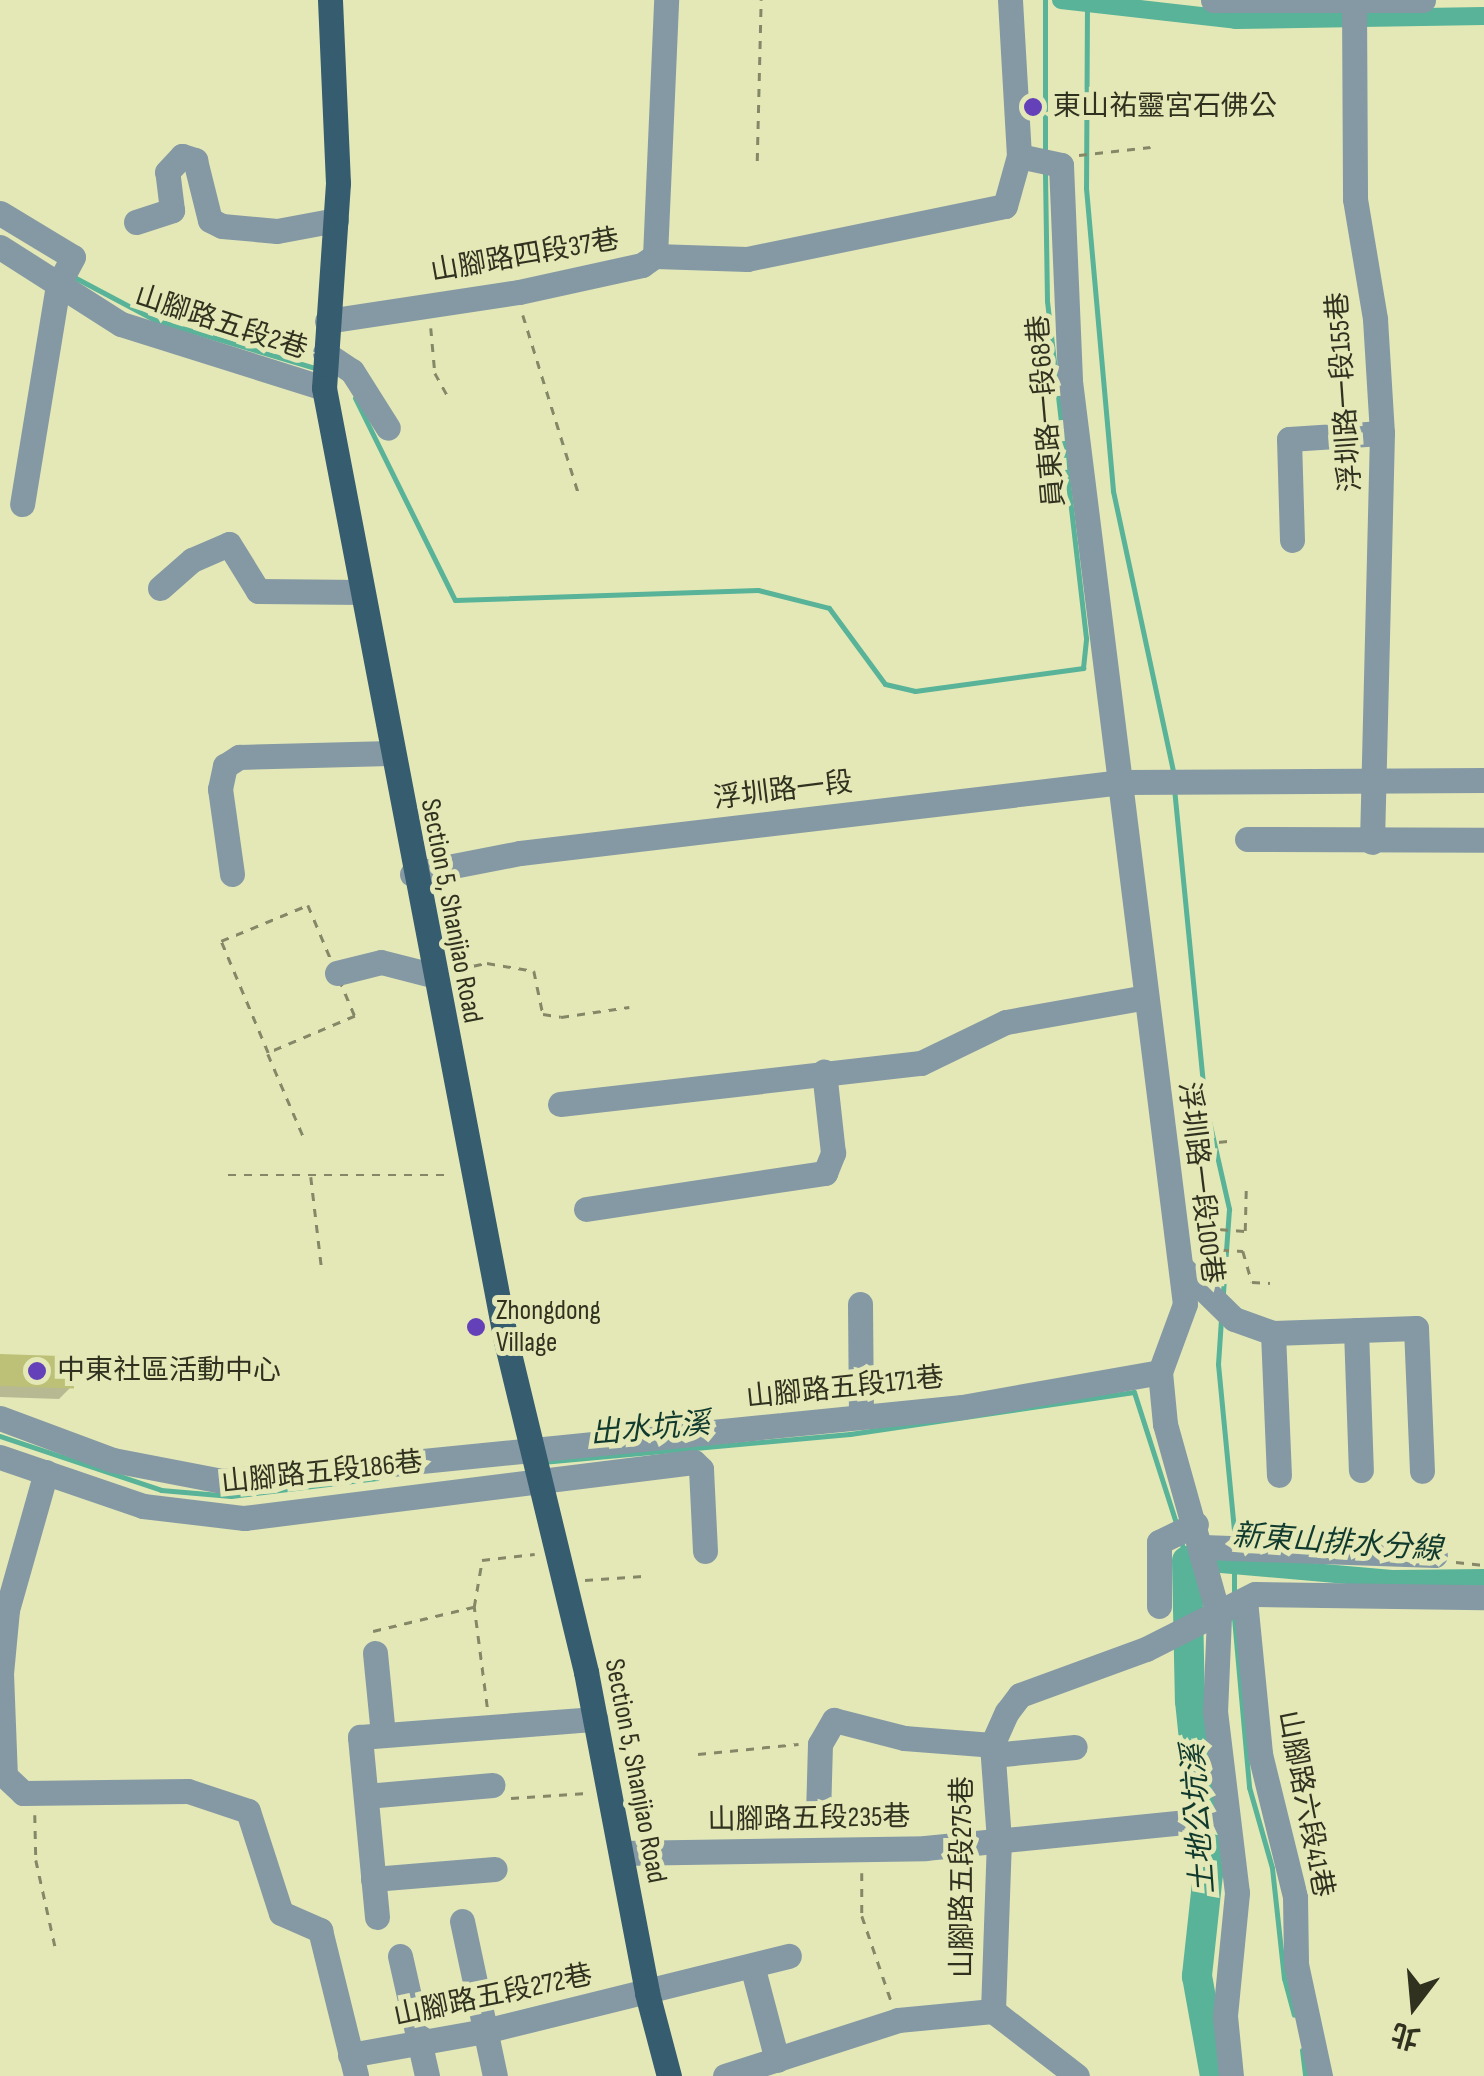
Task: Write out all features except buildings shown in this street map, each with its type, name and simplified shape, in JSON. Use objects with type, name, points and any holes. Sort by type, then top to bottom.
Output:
[{"type":"main road","name":"Section 5, Shanjiao Road","points":[[330,0],[336,220],[324,373],[412,874],[472,1174],[595,1719],[647,1993],[670,2076]]},
{"type":"street","name":"山腳路四段37巷","points":[[327,322],[519,292],[642,265],[655,256],[666,0]]},
{"type":"street","points":[[655,256],[747,259],[1004,206],[1020,156],[1010,0]]},
{"type":"street","points":[[1015,66],[1022,0]]},
{"type":"street","points":[[1212,0],[1423,0]]},
{"type":"street","name":"浮圳路一段155巷","points":[[1354,2],[1356,199],[1375,318],[1382,433],[1372,842]]},
{"type":"street","points":[[136,222],[172,210],[167,172],[182,156],[195,160],[210,220],[222,226],[277,232],[336,220]]},
{"type":"street","points":[[1020,156],[1061,164]]},
{"type":"street","name":"員東路一段68巷","points":[[1061,164],[1070,381],[1122,782]]},
{"type":"street","points":[[0,213],[74,258],[58,285],[22,504]]},
{"type":"street","name":"山腳路五段2巷","points":[[0,248],[121,324],[324,373]]},
{"type":"street","points":[[324,373],[352,371],[388,428]]},
{"type":"street","points":[[1292,540],[1289,439],[1382,433]]},
{"type":"street","points":[[160,588],[192,560],[229,544],[258,591],[362,592]]},
{"type":"street","points":[[232,874],[220,789],[225,766],[239,757],[391,753]]},
{"type":"street","name":"浮圳路一段","points":[[412,874],[520,853],[1122,782],[1484,780]]},
{"type":"street","name":"浮圳路一段100巷","points":[[1122,782],[1185,1304],[1160,1372],[1165,1424],[1200,1535],[1225,1818],[1237,1893],[1226,2016],[1231,2076]]},
{"type":"street","points":[[1247,839],[1484,840]]},
{"type":"street","points":[[337,973],[381,962],[432,975]]},
{"type":"street","points":[[560,1104],[824,1071],[920,1064],[1006,1022],[1146,997]]},
{"type":"street","points":[[586,1209],[825,1173],[834,1153],[824,1071]]},
{"type":"street","points":[[1181,1267],[1234,1319],[1273,1332],[1416,1328],[1422,1471]]},
{"type":"street","points":[[860,1304],[862,1415]]},
{"type":"street","points":[[1356,1330],[1361,1470]]},
{"type":"street","points":[[1273,1332],[1278,1476]]},
{"type":"street","name":"山腳路五段171巷","points":[[0,1418],[113,1460],[222,1481],[962,1407],[1160,1372]]},
{"type":"street","name":"山腳路五段186巷","points":[[0,1456],[143,1506],[244,1518],[538,1478],[694,1462],[701,1470],[705,1551]]},
{"type":"street","points":[[46,1472],[4,1609],[1,1673],[5,1776],[23,1793],[188,1791],[250,1815],[281,1913],[320,1930],[353,2065]]},
{"type":"street","points":[[1159,1606],[1159,1542],[1200,1535],[1254,1548],[1435,1556]]},
{"type":"street","name":"山腳路六段41巷","points":[[1254,1548],[1250,1597],[1260,1754],[1294,1898],[1296,1964],[1320,2076]]},
{"type":"street","points":[[1210,1621],[1250,1597],[1484,1597]]},
{"type":"street","name":"山腳路五段275巷","points":[[725,2076],[898,2020],[992,2010],[998,1840],[992,1750],[1020,1696],[1210,1621]]},
{"type":"street","points":[[371,1642],[383,1735]]},
{"type":"street","points":[[377,1917],[360,1737],[595,1719]]},
{"type":"street","points":[[818,1815],[820,1744],[834,1720],[904,1738],[992,1750],[1075,1747]]},
{"type":"street","points":[[366,1796],[501,1792]]},
{"type":"street","name":"山腳路五段235巷","points":[[620,1853],[862,1845],[925,1848],[1225,1818]]},
{"type":"street","points":[[374,1879],[495,1869]]},
{"type":"street","points":[[462,1921],[495,2076]]},
{"type":"street","points":[[400,1956],[426,2076]]},
{"type":"street","name":"山腳路五段272巷","points":[[353,2065],[419,2043],[485,2031],[790,1956]]},
{"type":"street","points":[[754,1973],[777,2060]]},
{"type":"street","points":[[992,2010],[1077,2076]]},
{"type":"path","points":[[757,161],[761,0]]},
{"type":"path","points":[[1061,164],[1073,155],[1151,147]]},
{"type":"path","points":[[519,292],[579,495]]},
{"type":"path","points":[[437,302],[430,318],[435,372],[448,396]]},
{"type":"path","points":[[268,1053],[355,1016],[308,905],[220,942],[304,1138]]},
{"type":"path","points":[[432,975],[487,964],[534,971],[544,1014],[561,1018],[629,1007]]},
{"type":"path","points":[[1206,1143],[1228,1141]]},
{"type":"path","points":[[228,1175],[472,1174]]},
{"type":"path","points":[[311,1176],[322,1271]]},
{"type":"path","points":[[1171,1190],[1196,1202],[1204,1228],[1205,1250],[1244,1251],[1252,1282],[1270,1284]]},
{"type":"path","points":[[1204,1228],[1245,1232],[1246,1190]]},
{"type":"path","points":[[490,1726],[474,1607],[482,1560],[556,1551]]},
{"type":"path","points":[[1435,1556],[1484,1565]]},
{"type":"path","points":[[564,1581],[643,1576]]},
{"type":"path","points":[[371,1642],[474,1607]]},
{"type":"path","points":[[698,1754],[820,1744]]},
{"type":"path","points":[[501,1792],[609,1792]]},
{"type":"path","points":[[35,1794],[36,1860],[55,1946]]},
{"type":"path","points":[[862,1845],[862,1916],[898,2020]]},
{"type":"waterway","points":[[1045,0],[1045,153]]},
{"type":"waterway","points":[[1061,0],[1236,20],[1484,16]]},
{"type":"waterway","points":[[1087,3],[1086,188],[1113,491],[1173,772]]},
{"type":"waterway","points":[[355,398],[455,600],[758,590],[829,608],[885,684],[915,691],[1083,668],[1086,638],[1047,301],[1045,169]]},
{"type":"waterway","points":[[72,276],[155,320],[318,369]]},
{"type":"waterway","points":[[1174,788],[1205,1103],[1229,1209],[1223,1293]]},
{"type":"waterway","points":[[1221,1319],[1218,1364],[1235,1542]]},
{"type":"waterway","name":"出水坑溪","points":[[542,1462],[850,1434],[1134,1392],[1176,1523]]},
{"type":"waterway","name":"出水坑溪","points":[[0,1436],[161,1490],[231,1496],[377,1478]]},
{"type":"waterway","name":"出水坑溪","points":[[1180,1538],[1187,1561]]},
{"type":"waterway","points":[[1234,1558],[1234,1597]]},
{"type":"waterway","name":"新東山排水分線","points":[[1187,1561],[1392,1579],[1484,1578]]},
{"type":"waterway","name":"土地公坑溪","points":[[1187,1561],[1190,1701],[1208,1874],[1197,1976],[1215,2076]]},
{"type":"waterway","points":[[1234,1618],[1249,1787],[1272,1868],[1284,1978],[1294,2015]]},
{"type":"waterway","points":[[1302,2050],[1305,2076]]},
{"type":"place","name":"東山祐靈宮石佛公","points":[[1033,107]]},
{"type":"place","name":"Zhongdong Village","points":[[476,1327]]},
{"type":"place","name":"中東社區活動中心","points":[[37,1371]]}]
